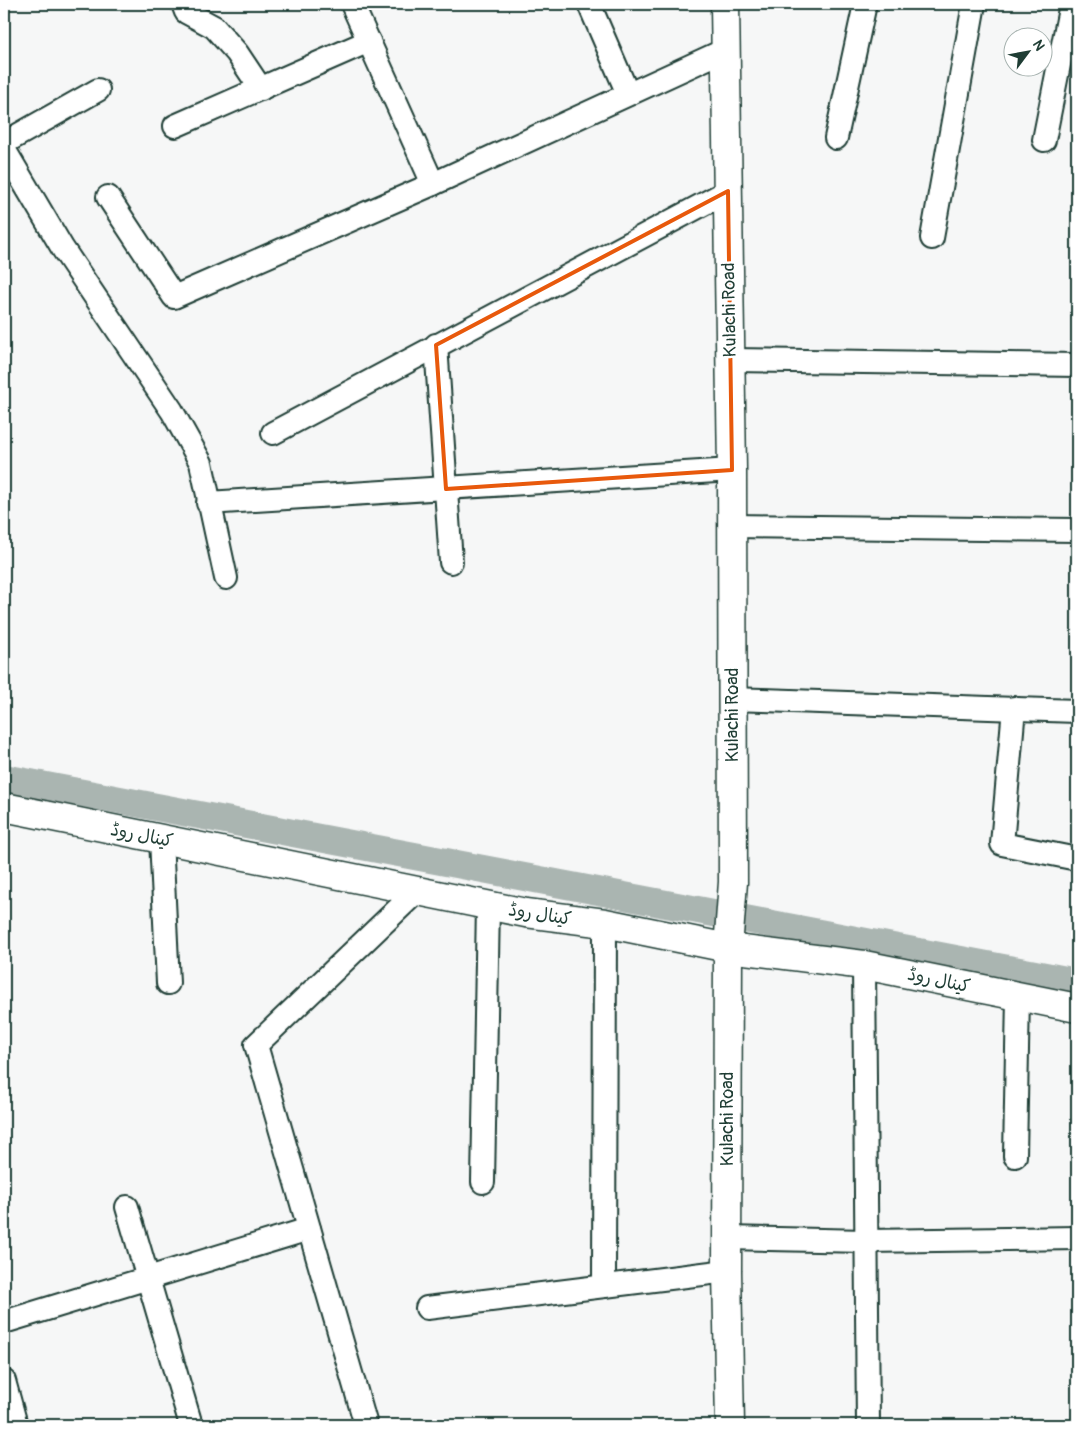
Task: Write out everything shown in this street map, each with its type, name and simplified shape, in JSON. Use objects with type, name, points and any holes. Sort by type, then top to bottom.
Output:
[{"type":"street","points":[[182,4],[186,12],[214,27],[237,53],[261,89]]},
{"type":"street","points":[[352,4],[433,184]]},
{"type":"street","points":[[589,4],[628,94]]},
{"type":"street","name":"Kulachi Road","points":[[725,4],[732,470],[731,699],[733,882],[728,948],[727,1238],[730,1425]]},
{"type":"street","points":[[836,138],[865,4]]},
{"type":"street","points":[[932,238],[974,4]]},
{"type":"street","points":[[1044,140],[1071,4]]},
{"type":"street","points":[[175,126],[369,41]]},
{"type":"street","points":[[108,197],[174,297],[433,184],[725,50]]},
{"type":"street","points":[[4,143],[98,90]]},
{"type":"street","points":[[4,149],[63,249],[172,411],[201,463],[208,503],[226,578]]},
{"type":"street","points":[[273,433],[728,191]]},
{"type":"street","points":[[436,345],[451,562]]},
{"type":"street","points":[[730,360],[1077,365]]},
{"type":"street","points":[[208,503],[732,470]]},
{"type":"street","points":[[731,526],[1077,530]]},
{"type":"street","points":[[731,699],[1077,711]]},
{"type":"street","points":[[1014,708],[1002,844],[1077,859]]},
{"type":"street","name":"کینال روڈ","points":[[4,807],[526,913],[604,923],[728,948],[864,964],[1077,1008]]},
{"type":"street","points":[[161,839],[168,983]]},
{"type":"street","points":[[366,1425],[256,1045],[417,891]]},
{"type":"street","points":[[483,1182],[488,905]]},
{"type":"street","points":[[604,923],[604,1286]]},
{"type":"street","points":[[864,964],[868,1425]]},
{"type":"street","points":[[1015,1156],[1018,996]]},
{"type":"street","points":[[127,1207],[191,1425]]},
{"type":"street","points":[[4,1322],[309,1229]]},
{"type":"street","points":[[727,1238],[866,1241],[1077,1238]]},
{"type":"street","points":[[427,1308],[727,1271]]},
{"type":"street","points":[[4,1382],[16,1425]]},
{"type":"highlighted area","points":[[728,191],[732,470],[446,489],[436,345]]},
{"type":"waterway","points":[[4,778],[1077,982]]}]
